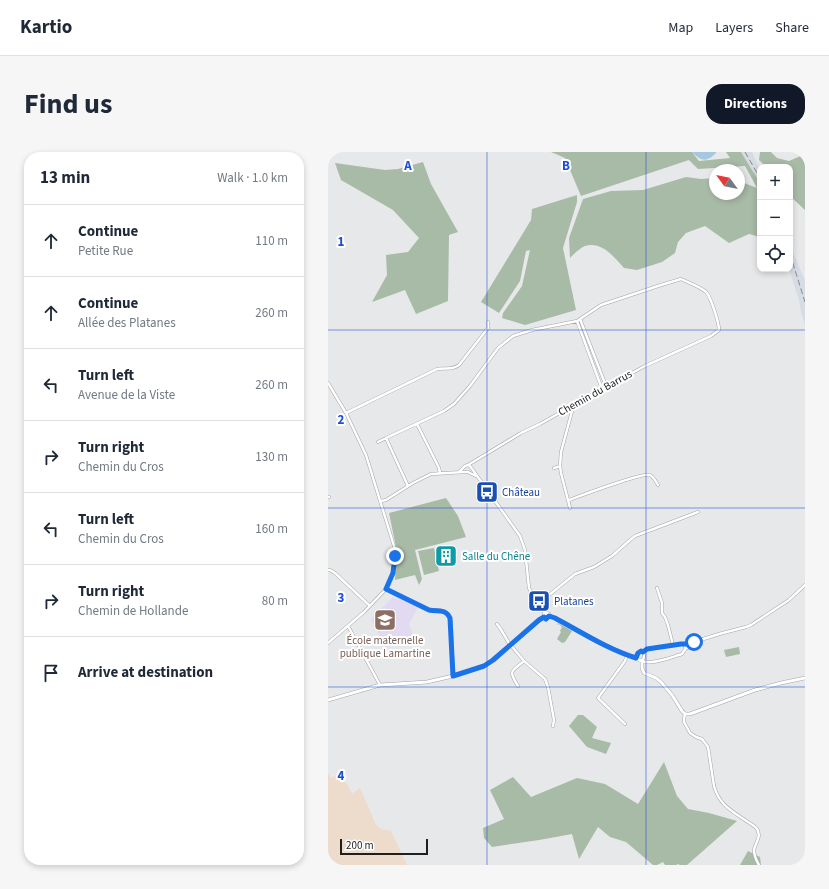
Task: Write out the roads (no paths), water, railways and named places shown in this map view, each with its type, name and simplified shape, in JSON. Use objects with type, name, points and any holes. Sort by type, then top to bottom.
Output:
[{"type":"street","name":"Chemin du Barrus","points":[[468,465],[521,433],[540,424],[606,386],[645,366],[711,336],[720,330],[716,316],[705,291],[681,279],[661,284],[601,305],[580,319]]},
{"type":"street","points":[[378,442],[444,411],[454,404],[464,394],[498,348],[513,336],[532,330],[577,321],[580,319],[606,386]]},
{"type":"street","points":[[577,321],[602,389]]},
{"type":"street","points":[[346,413],[437,369],[456,368],[488,328],[488,322]]},
{"type":"street","points":[[328,383],[346,413],[366,455],[395,551],[393,573],[386,589],[370,606],[328,643]]},
{"type":"street","points":[[570,406],[572,415],[562,452],[560,466],[570,508]]},
{"type":"street","points":[[417,424],[439,468],[440,474]]},
{"type":"street","points":[[386,438],[408,486]]},
{"type":"street","points":[[467,472],[470,471],[473,462]]},
{"type":"street","points":[[459,472],[465,466],[468,465],[471,468],[520,536],[525,550],[528,588],[545,613],[605,645],[647,663],[679,656],[687,646],[694,642],[751,625],[789,600],[805,585]]},
{"type":"street","points":[[554,468],[560,466]]},
{"type":"street","points":[[464,468],[467,472]]},
{"type":"street","points":[[381,501],[386,500],[423,477],[431,474],[467,472],[478,477]]},
{"type":"street","points":[[569,500],[648,474],[652,476],[658,485]]},
{"type":"street","points":[[538,604],[576,574],[594,567],[612,556],[635,536],[698,512]]},
{"type":"street","points":[[328,570],[335,573],[370,606]]},
{"type":"street","points":[[657,588],[662,603],[662,613],[668,625],[673,646]]},
{"type":"street","points":[[386,589],[429,610],[440,610],[448,614],[451,622],[453,676]]},
{"type":"street","points":[[544,617],[543,614],[545,613]]},
{"type":"street","points":[[328,700],[380,685],[427,682],[453,676],[484,666],[511,645],[539,620],[544,617],[546,619],[549,616]]},
{"type":"street","points":[[497,624],[524,661],[546,679],[553,715],[553,726]]},
{"type":"street","points":[[348,626],[380,685]]},
{"type":"street","points":[[636,658],[638,653],[647,649],[681,644],[687,646]]},
{"type":"street","points":[[643,652],[642,668],[644,673],[661,682],[685,714],[684,722],[690,733],[702,739],[708,747],[712,777],[720,801],[758,831],[759,836],[754,851],[759,865]]},
{"type":"street","points":[[625,724],[598,698],[625,661],[627,655]]},
{"type":"street","points":[[518,686],[511,676],[511,673],[512,670],[524,661]]},
{"type":"street","points":[[685,714],[690,714],[762,688],[805,678]]},
{"type":"water","points":[[692,152],[716,152],[716,153],[704,160]]},
{"type":"railway","points":[[745,152],[757,173]]},
{"type":"railway","points":[[793,264],[805,302]]},
{"type":"place","name":"Château","points":[[487,492]]},
{"type":"place","name":"Salle du Chêne","points":[[446,556]]},
{"type":"place","name":"Platanes","points":[[539,601]]},
{"type":"place","name":"École maternelle publique Lamartine","points":[[385,620]]}]
